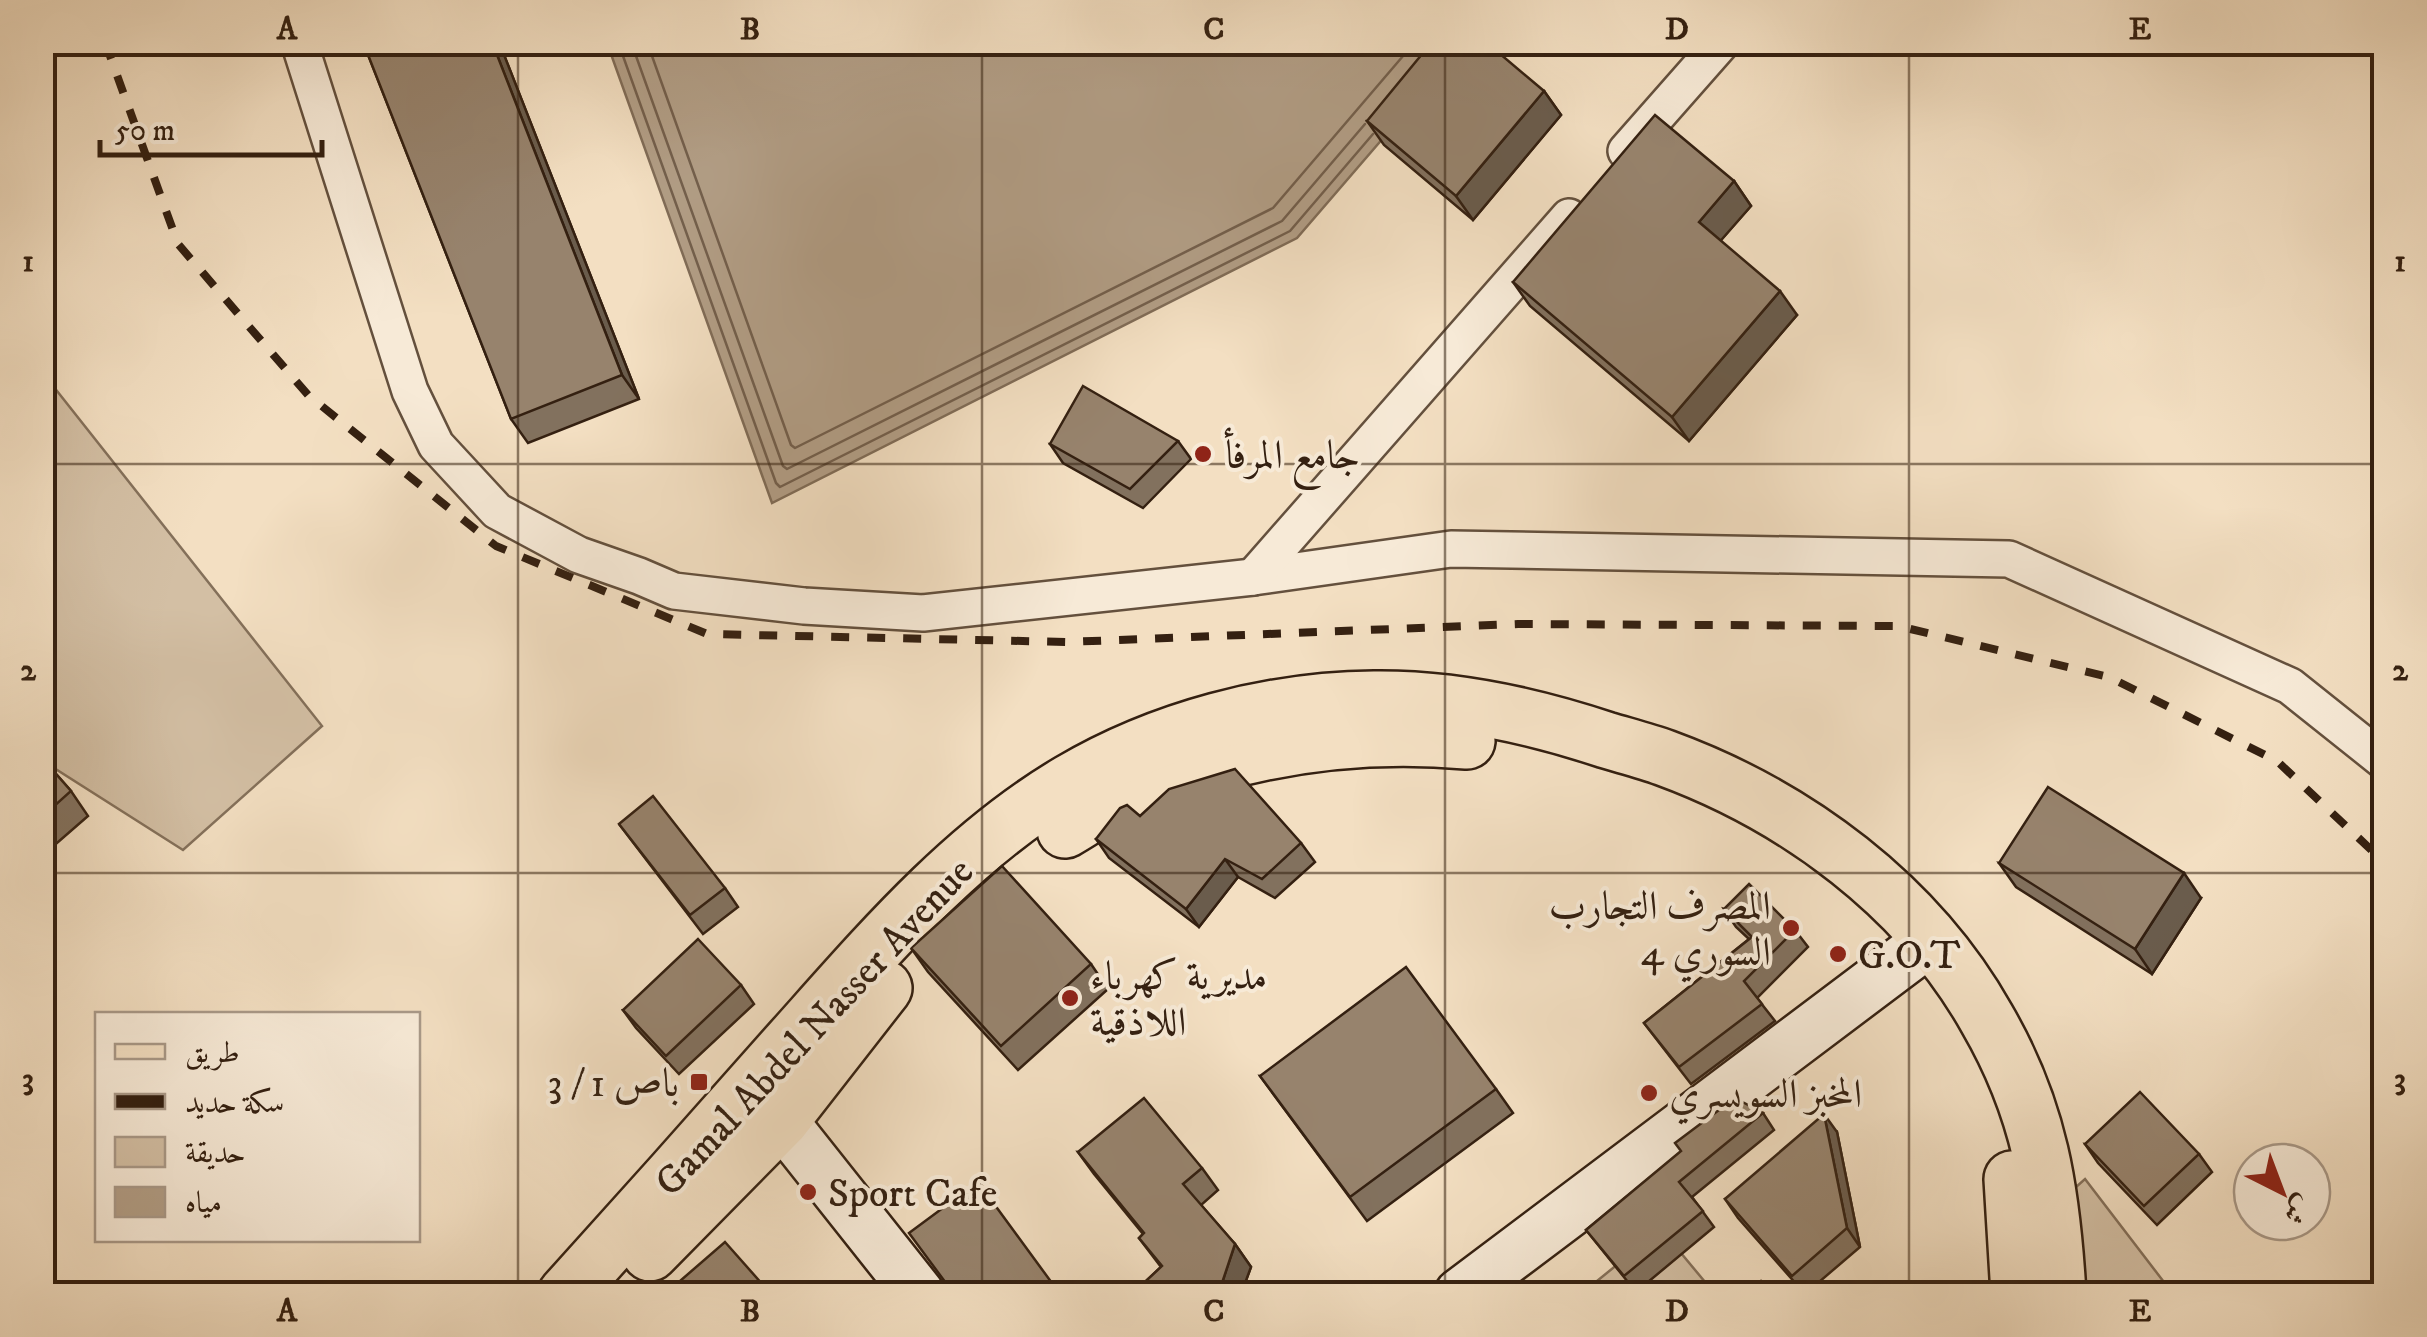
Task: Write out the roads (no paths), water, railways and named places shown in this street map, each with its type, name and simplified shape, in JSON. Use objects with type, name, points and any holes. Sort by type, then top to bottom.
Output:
[{"type":"main road","name":"Gamal Abdel Nasser Avenue","points":[[566,1294],[856,969],[948,874],[1020,814],[1129,752],[1188,730],[1296,705],[1374,699],[1437,701],[1500,710],[1668,759],[1753,798],[1822,840],[1885,890],[1940,950],[1986,1016],[2022,1088],[2043,1157],[2058,1294]]},
{"type":"main road","name":"Gamal Abdel Nasser Avenue","points":[[610,1294],[781,1120],[892,978],[1040,845],[1112,802],[1184,774],[1261,752],[1340,740],[1421,737],[1501,744],[1579,761],[1654,788],[1735,824],[1800,859],[1858,903],[1909,956],[1945,1004],[1975,1058],[1998,1114],[2012,1174],[2018,1294]]},
{"type":"street","points":[[300,42],[410,390],[436,446],[496,511],[579,554],[674,591],[804,606],[923,613],[1253,577],[1451,548],[2009,559],[2290,686],[2384,761]]},
{"type":"street","points":[[1253,577],[1722,42]]},
{"type":"street","points":[[1460,1294],[1909,956]]},
{"type":"street","points":[[781,1120],[919,1294]]},
{"type":"water","points":[[607,43],[1465,43],[1297,238],[772,503]]},
{"type":"railway","points":[[105,42],[178,244],[308,395],[496,546],[707,634],[1067,642],[1518,624],[1898,626],[2109,677],[2277,761],[2384,862]]},
{"type":"place","name":"جامع المرفأ","points":[[1203,454]]},
{"type":"place","name":"المصرف التجارب السوري 4","points":[[1791,928]]},
{"type":"place","name":"G.O.T","points":[[1838,954]]},
{"type":"place","name":"مديرية كهرباء اللاذقية","points":[[1070,998]]},
{"type":"place","name":"باص 1 / 3","points":[[699,1082]]},
{"type":"place","name":"المخبز السويسري","points":[[1649,1093]]},
{"type":"place","name":"Sport Cafe","points":[[808,1192]]}]
